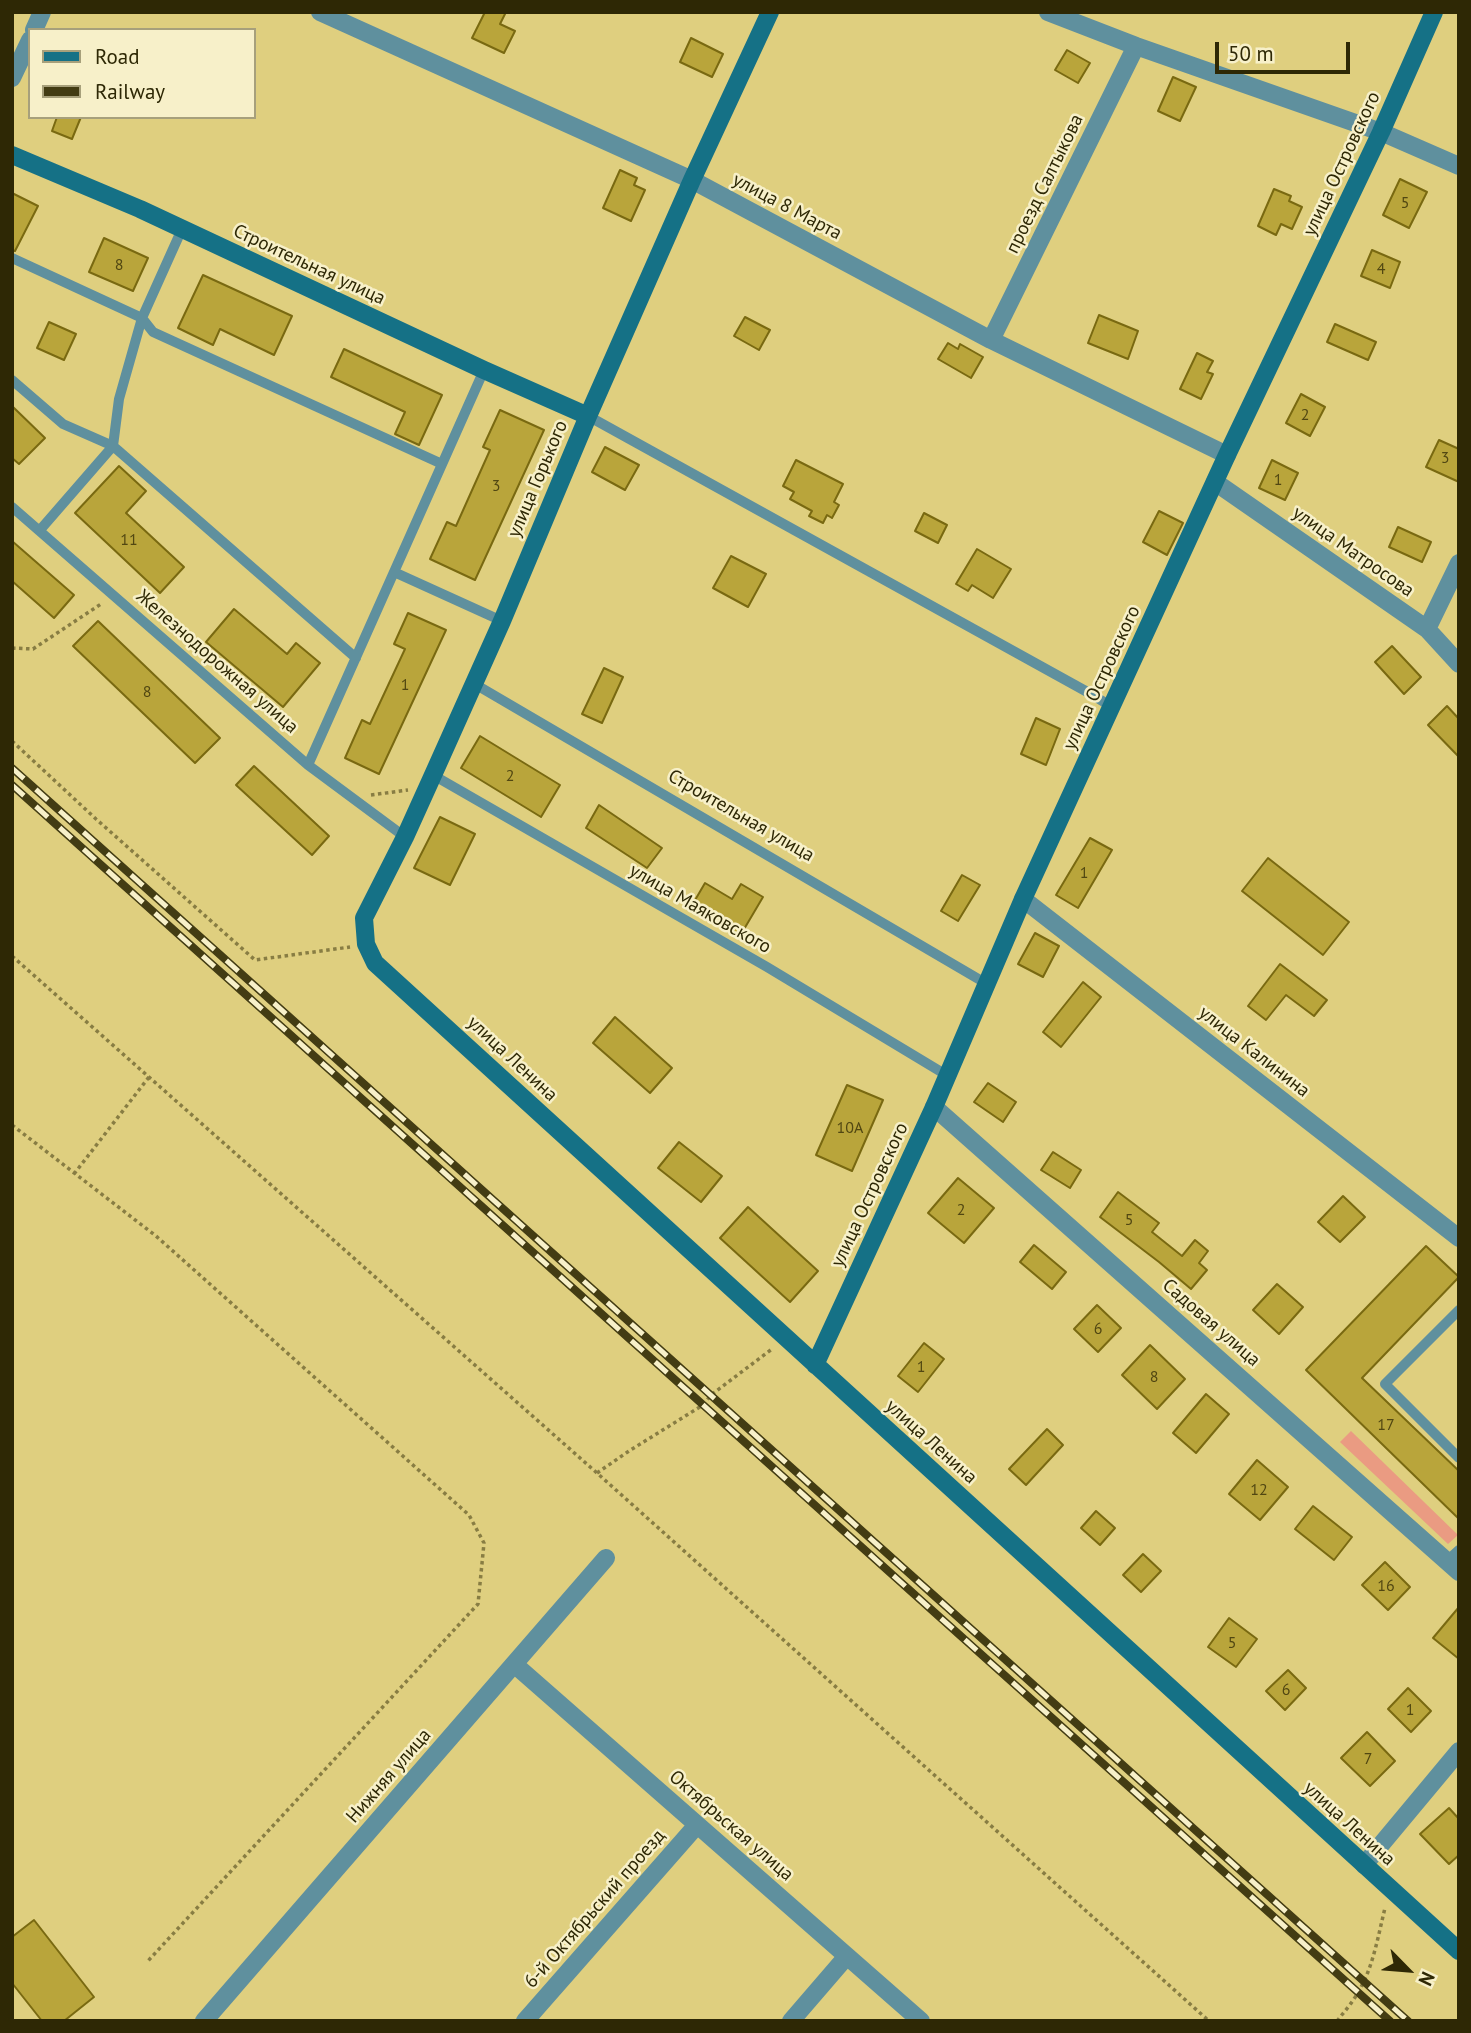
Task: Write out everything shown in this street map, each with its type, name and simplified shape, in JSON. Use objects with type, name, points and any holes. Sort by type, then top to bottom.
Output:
[{"type":"street","points":[[35,28],[42,12]]},
{"type":"street","name":"улица 8 Марта","points":[[320,12],[692,180],[991,340],[1227,455]]},
{"type":"street","name":"улица Горького","points":[[375,963],[366,944],[364,918],[405,838],[502,621],[588,416],[692,180],[770,12]]},
{"type":"street","points":[[1048,12],[1136,46],[1381,132],[1459,166]]},
{"type":"street","name":"улица Островского","points":[[816,1365],[948,1076],[1023,899],[1227,455],[1381,132],[1434,12]]},
{"type":"street","points":[[12,78],[28,44]]},
{"type":"street","name":"проезд Салтыкова","points":[[991,340],[1136,46]]},
{"type":"street","name":"Строительная улица","points":[[12,155],[182,229],[588,416]]},
{"type":"street","name":"улица Матросова","points":[[1215,482],[1427,629],[1459,664]]},
{"type":"street","points":[[1427,629],[1459,563]]},
{"type":"street","name":"улица Калинина","points":[[1023,899],[1459,1238]]},
{"type":"street","name":"улица Ленина","points":[[375,963],[1459,1951]]},
{"type":"street","name":"Садовая улица","points":[[934,1107],[1455,1561]]},
{"type":"street","name":"Нижняя улица","points":[[204,2021],[606,1558]]},
{"type":"street","name":"Октябрьская улица","points":[[514,1664],[920,2021]]},
{"type":"street","points":[[1364,1866],[1459,1751]]},
{"type":"street","name":"6-й Октябрьский проезд","points":[[525,2021],[697,1825]]},
{"type":"street","points":[[791,2021],[847,1956]]},
{"type":"lane","points":[[40,530],[113,446],[119,399],[142,318],[182,229]]},
{"type":"lane","points":[[12,258],[142,318],[153,332],[442,464]]},
{"type":"lane","points":[[308,765],[484,370]]},
{"type":"lane","points":[[12,380],[63,424],[113,446],[356,658]]},
{"type":"lane","points":[[588,416],[1112,707]]},
{"type":"lane","name":"Железнодорожная улица","points":[[12,507],[308,765],[405,838]]},
{"type":"lane","points":[[394,572],[502,621]]},
{"type":"lane","name":"Строительная улица","points":[[474,683],[987,984]]},
{"type":"lane","name":"улица Маяковского","points":[[433,775],[767,967],[948,1076]]},
{"type":"lane","points":[[1459,1310],[1385,1384],[1459,1458]]},
{"type":"path","points":[[12,648],[33,649],[113,595]]},
{"type":"path","points":[[12,741],[255,960],[366,944]]},
{"type":"path","points":[[12,956],[597,1473],[1209,2021]]},
{"type":"path","points":[[74,1174],[149,1077]]},
{"type":"path","points":[[12,1125],[156,1236],[469,1516],[484,1543],[478,1604],[147,1962]]},
{"type":"path","points":[[597,1473],[703,1405],[711,1395],[786,1339]]},
{"type":"path","points":[[1337,2021],[1364,1981],[1390,1889]]},
{"type":"shaded area","points":[[1351,1431],[1458,1535],[1448,1544],[1340,1442]]},
{"type":"building","points":[[485,12],[506,12],[500,24],[515,31],[504,53],[472,38]]},
{"type":"building","points":[[691,38],[723,54],[712,77],[680,62]]},
{"type":"building","points":[[1067,50],[1090,63],[1078,83],[1055,70]]},
{"type":"building","points":[[1173,77],[1196,87],[1180,121],[1158,111]]},
{"type":"building","points":[[56,119],[80,119],[72,139],[52,131]]},
{"type":"building","points":[[620,170],[637,178],[634,185],[645,190],[631,221],[603,208]]},
{"type":"building","points":[[1400,179],[1427,192],[1409,228],[1383,215]]},
{"type":"building","points":[[1274,189],[1291,196],[1289,201],[1302,207],[1292,229],[1281,224],[1276,235],[1258,226]]},
{"type":"building","points":[[12,193],[38,206],[15,251],[12,250]]},
{"type":"building","points":[[104,238],[148,258],[133,291],[89,272]]},
{"type":"building","points":[[1372,250],[1400,262],[1390,288],[1361,276]]},
{"type":"building","points":[[203,275],[292,316],[274,355],[220,329],[213,345],[178,328]]},
{"type":"building","points":[[1099,315],[1138,331],[1128,359],[1088,343]]},
{"type":"building","points":[[745,317],[770,330],[759,350],[734,336]]},
{"type":"building","points":[[49,322],[76,334],[64,360],[37,348]]},
{"type":"building","points":[[1335,324],[1376,342],[1368,360],[1327,342]]},
{"type":"building","points":[[948,343],[958,349],[960,344],[983,357],[971,378],[938,359]]},
{"type":"building","points":[[344,349],[442,395],[419,445],[395,434],[405,412],[331,377]]},
{"type":"building","points":[[1197,353],[1213,361],[1207,372],[1213,374],[1201,399],[1180,389]]},
{"type":"building","points":[[1301,394],[1325,407],[1310,436],[1286,423]]},
{"type":"building","points":[[12,406],[45,438],[19,464],[12,458]]},
{"type":"building","points":[[500,410],[544,430],[475,580],[430,559],[447,522],[456,526],[490,450],[483,447]]},
{"type":"building","points":[[1439,440],[1459,449],[1459,482],[1426,467]]},
{"type":"building","points":[[605,447],[639,465],[625,490],[592,472]]},
{"type":"building","points":[[796,460],[843,484],[834,502],[839,505],[832,518],[827,515],[823,523],[809,516],[812,511],[790,499],[794,492],[783,486]]},
{"type":"building","points":[[1272,460],[1298,473],[1285,500],[1259,488]]},
{"type":"building","points":[[119,466],[146,491],[126,513],[184,567],[160,593],[75,513]]},
{"type":"building","points":[[1159,511],[1183,523],[1167,555],[1143,542]]},
{"type":"building","points":[[924,513],[947,525],[938,543],[915,531]]},
{"type":"building","points":[[1398,527],[1431,542],[1422,562],[1389,547]]},
{"type":"building","points":[[12,541],[74,595],[54,618],[12,581]]},
{"type":"building","points":[[977,549],[1011,569],[993,598],[972,585],[968,591],[956,584]]},
{"type":"building","points":[[731,556],[766,574],[748,607],[713,588]]},
{"type":"building","points":[[234,609],[287,654],[296,643],[320,663],[283,707],[206,642]]},
{"type":"building","points":[[408,613],[446,630],[379,774],[345,758],[362,720],[370,724],[405,649],[394,644]]},
{"type":"building","points":[[98,621],[220,738],[195,763],[73,646]]},
{"type":"building","points":[[1392,646],[1421,677],[1404,694],[1375,662]]},
{"type":"building","points":[[604,668],[623,677],[602,723],[582,714]]},
{"type":"building","points":[[1447,706],[1459,719],[1459,757],[1428,725]]},
{"type":"building","points":[[1036,718],[1060,729],[1046,765],[1021,754]]},
{"type":"building","points":[[480,736],[560,785],[541,817],[461,768]]},
{"type":"building","points":[[254,766],[329,836],[312,855],[236,785]]},
{"type":"building","points":[[599,805],[662,848],[647,868],[586,828]]},
{"type":"building","points":[[440,817],[475,834],[450,885],[414,868]]},
{"type":"building","points":[[1090,838],[1112,850],[1078,908],[1056,895]]},
{"type":"building","points":[[1268,858],[1349,922],[1323,955],[1242,891]]},
{"type":"building","points":[[962,875],[980,885],[958,921],[941,911]]},
{"type":"building","points":[[705,883],[732,899],[741,884],[763,897],[740,936],[691,907]]},
{"type":"building","points":[[1035,933],[1059,946],[1043,977],[1018,964]]},
{"type":"building","points":[[1280,964],[1327,1000],[1314,1016],[1286,995],[1266,1020],[1248,1006]]},
{"type":"building","points":[[1083,982],[1101,997],[1061,1047],[1043,1032]]},
{"type":"building","points":[[615,1017],[672,1068],[650,1093],[593,1043]]},
{"type":"building","points":[[988,1083],[1016,1102],[1003,1122],[974,1102]]},
{"type":"building","points":[[847,1085],[883,1100],[852,1171],[816,1155]]},
{"type":"building","points":[[679,1142],[722,1176],[701,1202],[658,1168]]},
{"type":"building","points":[[1053,1152],[1081,1170],[1070,1188],[1041,1170]]},
{"type":"building","points":[[958,1178],[994,1208],[964,1243],[928,1213]]},
{"type":"building","points":[[1118,1192],[1159,1223],[1152,1232],[1182,1256],[1195,1240],[1208,1251],[1199,1263],[1207,1270],[1191,1289],[1100,1217]]},
{"type":"building","points":[[1343,1196],[1365,1217],[1340,1242],[1318,1222]]},
{"type":"building","points":[[748,1207],[818,1271],[790,1302],[720,1238]]},
{"type":"building","points":[[1034,1245],[1066,1272],[1052,1289],[1020,1262]]},
{"type":"building","points":[[1426,1246],[1459,1277],[1362,1378],[1459,1471],[1459,1519],[1306,1370]]},
{"type":"building","points":[[1277,1284],[1303,1307],[1279,1334],[1253,1310]]},
{"type":"building","points":[[1097,1305],[1121,1328],[1098,1352],[1074,1329]]},
{"type":"building","points":[[924,1343],[944,1359],[918,1392],[898,1376]]},
{"type":"building","points":[[1150,1345],[1185,1379],[1157,1409],[1122,1375]]},
{"type":"building","points":[[1206,1394],[1229,1414],[1196,1453],[1173,1433]]},
{"type":"building","points":[[1047,1429],[1063,1445],[1026,1485],[1009,1469]]},
{"type":"building","points":[[1257,1460],[1288,1487],[1260,1520],[1229,1494]]},
{"type":"building","points":[[1313,1506],[1352,1537],[1334,1560],[1295,1529]]},
{"type":"building","points":[[1096,1511],[1115,1528],[1100,1545],[1081,1528]]},
{"type":"building","points":[[1143,1554],[1161,1571],[1141,1592],[1123,1575]]},
{"type":"building","points":[[1385,1562],[1410,1587],[1388,1610],[1362,1585]]},
{"type":"building","points":[[1459,1607],[1459,1659],[1433,1638]]},
{"type":"building","points":[[1229,1618],[1257,1639],[1236,1667],[1208,1647]]},
{"type":"building","points":[[1288,1670],[1306,1688],[1285,1710],[1266,1691]]},
{"type":"building","points":[[1408,1688],[1431,1711],[1411,1732],[1388,1709]]},
{"type":"building","points":[[1367,1732],[1395,1761],[1370,1786],[1341,1758]]},
{"type":"building","points":[[1449,1808],[1459,1819],[1459,1855],[1449,1864],[1420,1834]]},
{"type":"building","points":[[34,1920],[94,1997],[64,2021],[42,2021],[12,1983],[12,1937]]},
{"type":"railway","points":[[12,768],[1408,2021]]},
{"type":"railway","points":[[12,785],[1390,2021]]}]
